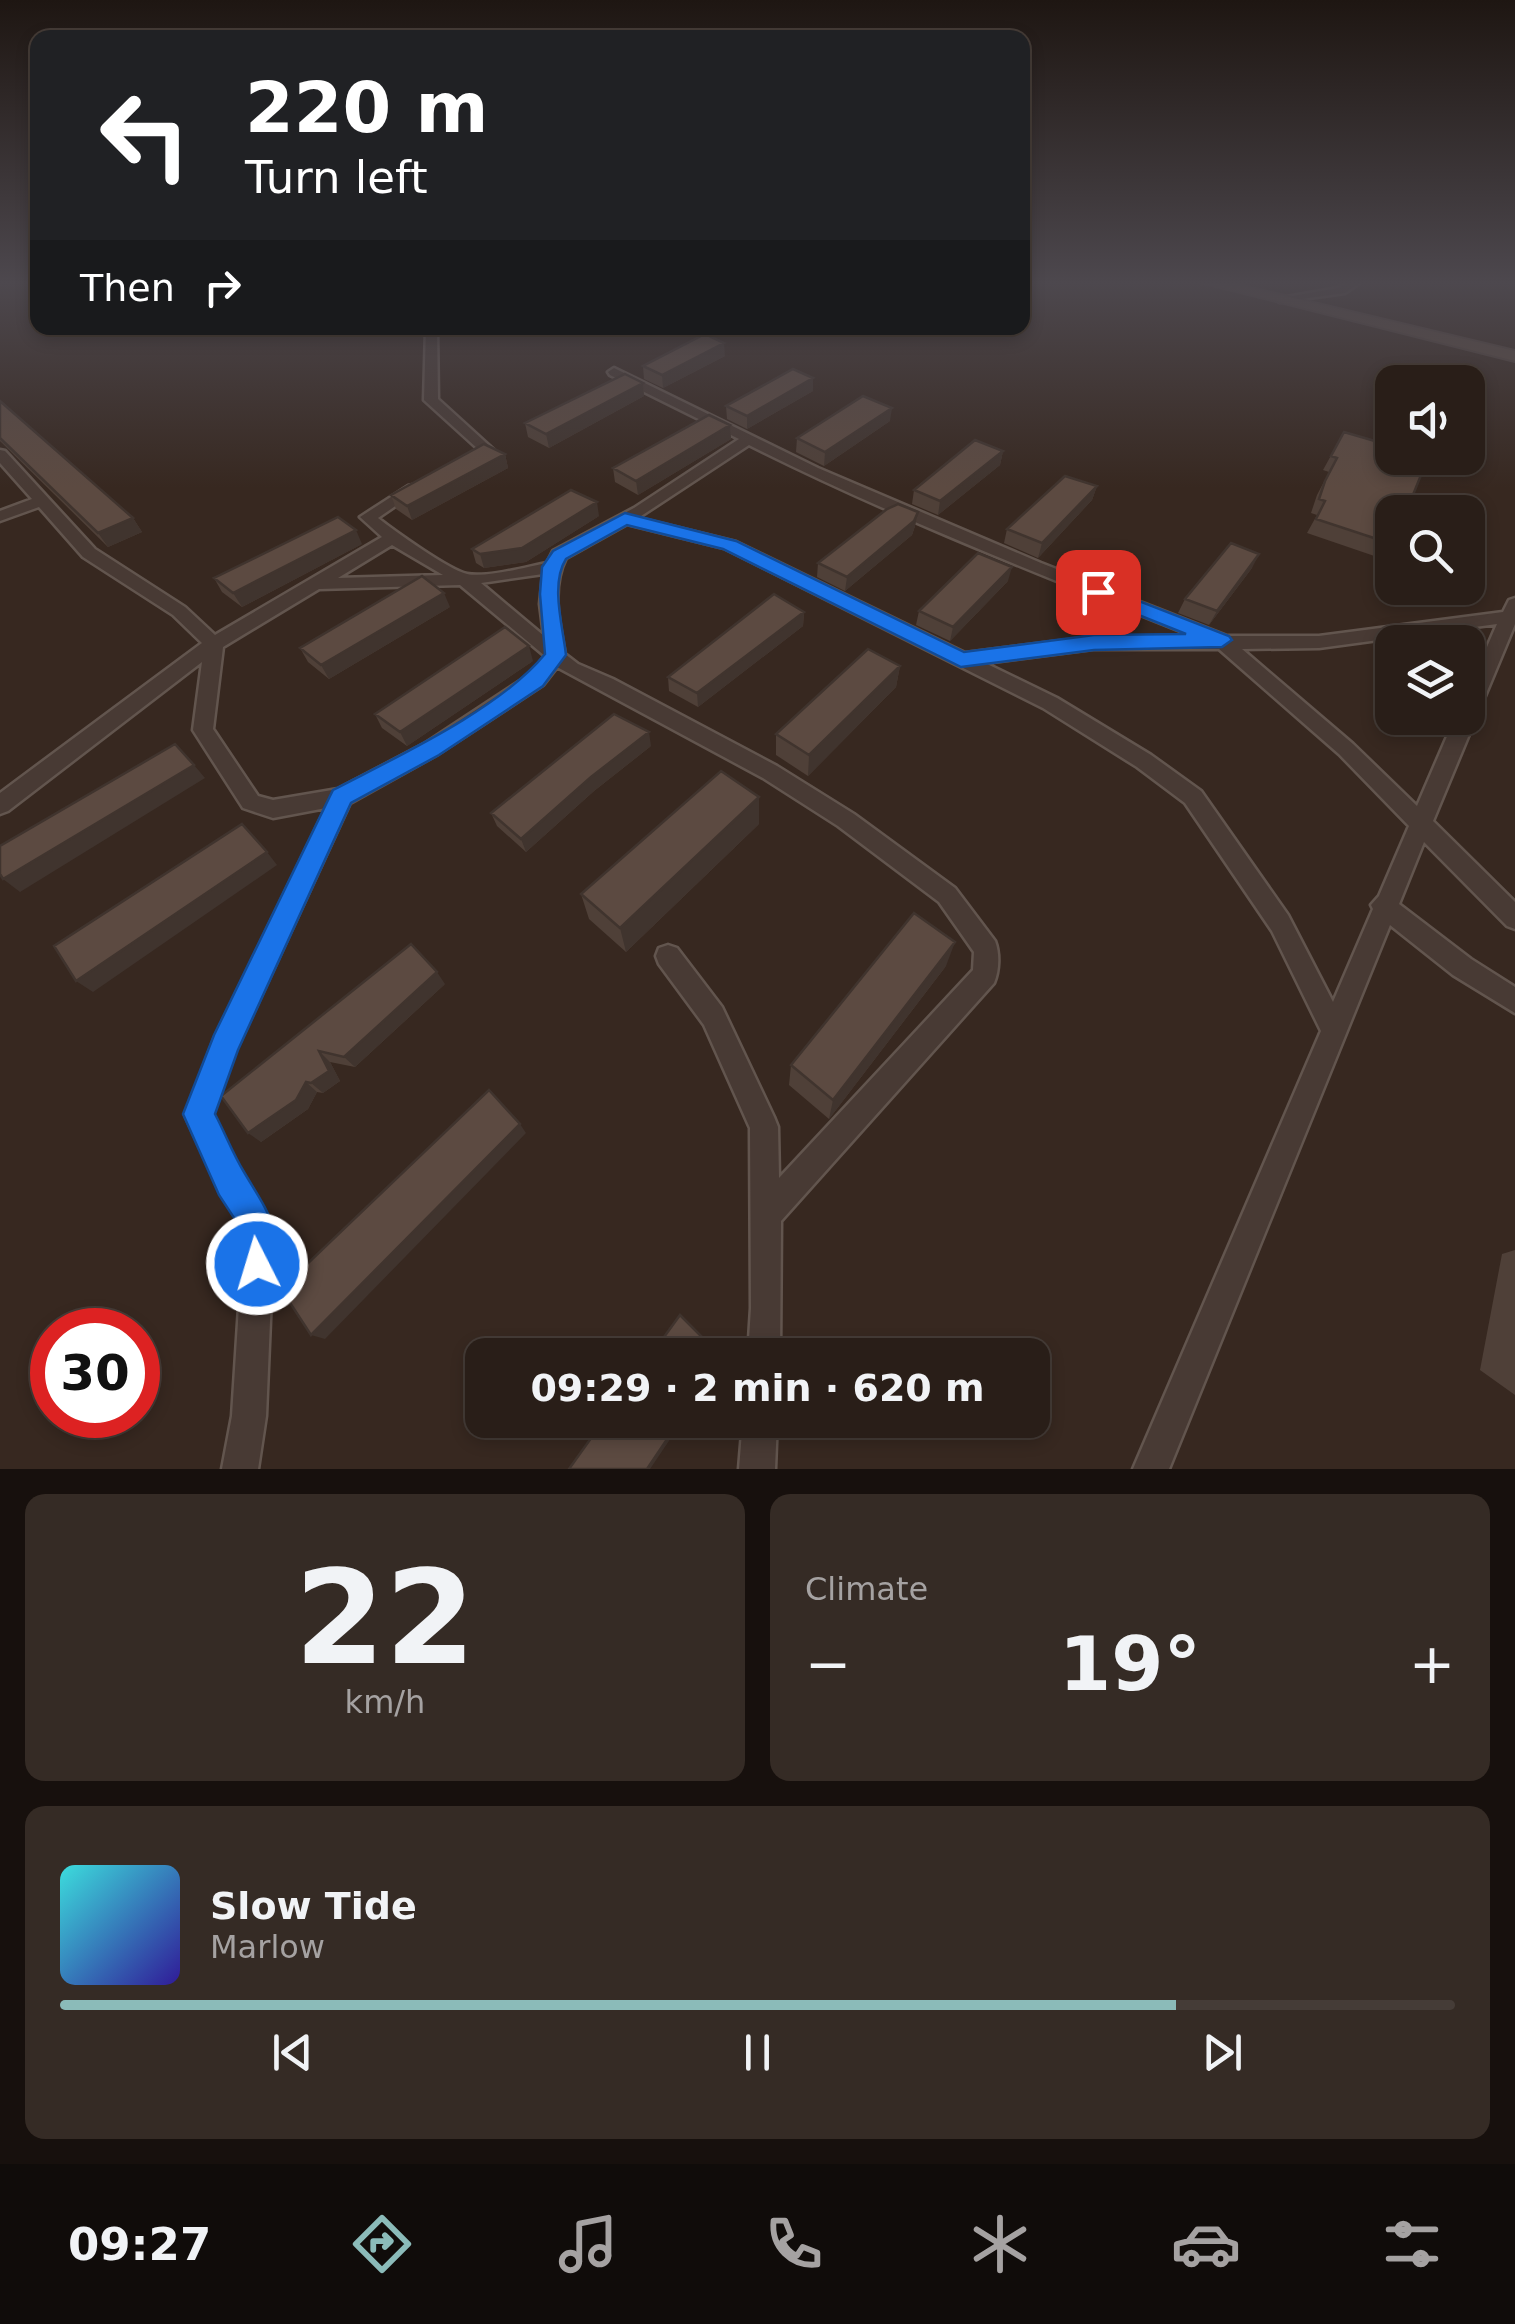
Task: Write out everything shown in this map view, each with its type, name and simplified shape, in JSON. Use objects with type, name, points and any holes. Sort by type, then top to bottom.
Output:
[{"type":"street","points":[[430,351],[431,400],[487,450],[372,511],[368,517],[392,538],[467,582],[571,669],[770,772],[846,820],[947,895],[986,949],[985,975],[766,1216]]},
{"type":"street","points":[[614,372],[746,440],[1035,567],[1222,640],[1274,682],[1419,819],[1515,918]]},
{"type":"street","points":[[214,644],[203,730],[251,802],[273,810],[342,796],[431,748],[536,680],[556,655],[549,594],[551,567],[559,555],[625,519],[746,440]]},
{"type":"street","points":[[0,454],[89,552],[179,611],[214,644]]},
{"type":"street","points":[[0,516],[40,501]]},
{"type":"street","points":[[625,519],[730,545],[1050,702],[1144,761],[1192,797],[1280,922],[1333,1028]]},
{"type":"street","points":[[0,805],[214,644],[392,538]]},
{"type":"street","points":[[313,585],[467,582],[504,579],[551,567]]},
{"type":"street","points":[[961,660],[1094,642],[1320,642],[1512,610]]},
{"type":"street","points":[[1485,672],[1512,610]]},
{"type":"street","points":[[1150,1469],[1457,735]]},
{"type":"street","points":[[240,1469],[250,1416],[259,1226],[231,1183],[199,1114],[224,1046],[342,796]]},
{"type":"street","points":[[1384,905],[1462,967],[1515,1001]]},
{"type":"street","points":[[668,956],[714,1016],[764,1127],[764,1338]]},
{"type":"street","points":[[756,1469],[759,1438]]},
{"type":"building","points":[[673,351],[709,351],[662,375],[643,366]]},
{"type":"building","points":[[793,369],[813,378],[747,416],[726,406]]},
{"type":"building","points":[[625,374],[643,383],[546,434],[525,423]]},
{"type":"building","points":[[863,396],[892,408],[825,452],[797,438]]},
{"type":"building","points":[[0,401],[133,518],[98,533],[0,438]]},
{"type":"building","points":[[709,415],[730,425],[636,481],[613,468]]},
{"type":"building","points":[[1344,432],[1375,441],[1375,475],[1421,475],[1413,495],[1375,495],[1375,538],[1316,519],[1325,501],[1319,499],[1325,481],[1337,458],[1331,456]]},
{"type":"building","points":[[975,440],[1003,451],[940,501],[914,490]]},
{"type":"building","points":[[484,444],[505,454],[407,506],[391,495]]},
{"type":"building","points":[[1065,476],[1097,486],[1042,543],[1007,529]]},
{"type":"building","points":[[571,490],[597,502],[522,548],[480,554],[472,549]]},
{"type":"building","points":[[898,504],[918,512],[914,521],[847,577],[818,563],[887,509]]},
{"type":"building","points":[[338,517],[356,530],[233,593],[214,578]]},
{"type":"building","points":[[1231,543],[1259,554],[1217,611],[1185,599]]},
{"type":"building","points":[[978,553],[1012,567],[953,627],[919,611]]},
{"type":"building","points":[[422,576],[444,593],[321,665],[300,648]]},
{"type":"building","points":[[774,594],[804,612],[697,693],[668,677]]},
{"type":"building","points":[[505,627],[529,646],[400,732],[375,714]]},
{"type":"building","points":[[868,649],[900,666],[809,755],[776,734]]},
{"type":"building","points":[[614,714],[649,732],[521,839],[491,813]]},
{"type":"building","points":[[175,744],[194,765],[3,879],[0,846]]},
{"type":"building","points":[[721,771],[759,797],[620,928],[581,894]]},
{"type":"building","points":[[242,824],[267,852],[76,981],[54,946]]},
{"type":"building","points":[[914,913],[955,942],[833,1100],[791,1065]]},
{"type":"building","points":[[411,944],[437,972],[344,1057],[319,1051],[329,1071],[311,1083],[306,1082],[296,1100],[248,1133],[221,1096]]},
{"type":"building","points":[[489,1090],[520,1124],[311,1335],[281,1289]]},
{"type":"building","points":[[680,1315],[703,1338],[663,1338]]},
{"type":"building","points":[[591,1438],[668,1438],[647,1469],[569,1469]]},
{"type":"route","points":[[257,1264],[259,1226],[231,1183],[199,1114],[224,1046],[342,796],[431,748],[536,680],[556,655],[549,594],[551,567],[559,555],[625,519],[658,526],[730,545],[961,660],[1094,642],[1222,640],[1098,592]]}]
